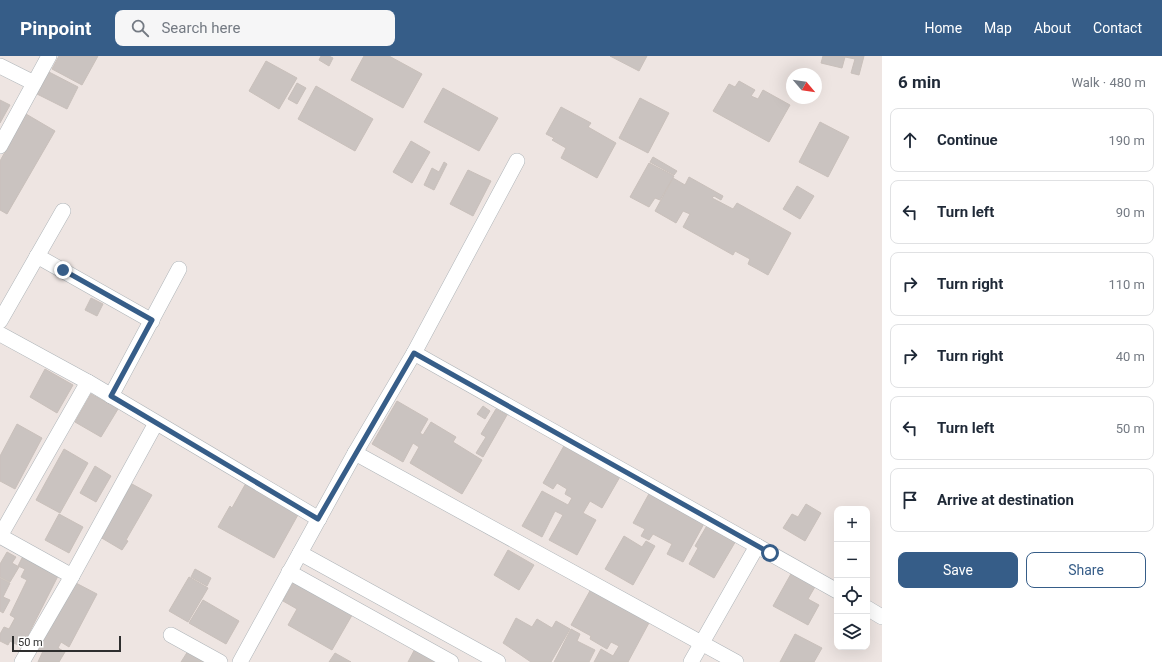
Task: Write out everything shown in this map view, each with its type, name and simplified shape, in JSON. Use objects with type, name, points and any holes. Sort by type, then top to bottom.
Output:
[{"type":"street","points":[[0,146],[49,56]]},
{"type":"street","points":[[0,66],[34,83]]},
{"type":"street","points":[[240,662],[318,519],[414,353],[517,161]]},
{"type":"street","points":[[0,321],[63,211]]},
{"type":"street","points":[[38,256],[152,320]]},
{"type":"street","points":[[111,396],[179,269]]},
{"type":"street","points":[[0,334],[88,382],[318,519]]},
{"type":"street","points":[[414,353],[834,589]]},
{"type":"street","points":[[72,576],[0,536],[88,382]]},
{"type":"street","points":[[22,662],[72,576],[156,423]]},
{"type":"street","points":[[355,454],[702,642],[736,662]]},
{"type":"street","points":[[691,662],[757,546]]},
{"type":"street","points":[[300,552],[498,662]]},
{"type":"street","points":[[289,572],[451,662]]},
{"type":"street","points":[[870,610],[882,617]]},
{"type":"street","points":[[171,635],[220,662]]},
{"type":"building","points":[[59,56],[98,56],[82,85],[52,69]]},
{"type":"building","points":[[321,56],[329,56],[333,58],[329,66],[319,60]]},
{"type":"building","points":[[364,56],[389,56],[422,74],[403,108],[351,80]]},
{"type":"building","points":[[610,56],[647,56],[639,71]]},
{"type":"building","points":[[823,56],[864,56],[859,75],[851,73],[855,59],[845,57],[842,68],[821,63]]},
{"type":"building","points":[[266,61],[297,78],[279,109],[249,91]]},
{"type":"building","points":[[49,72],[78,87],[67,109],[37,94]]},
{"type":"building","points":[[739,81],[755,90],[751,96],[758,99],[763,90],[790,105],[769,142],[713,111],[729,84],[735,87]]},
{"type":"building","points":[[297,83],[306,88],[297,104],[288,99]]},
{"type":"building","points":[[316,86],[373,119],[355,151],[298,119]]},
{"type":"building","points":[[443,88],[498,118],[479,151],[424,122]]},
{"type":"building","points":[[640,98],[669,113],[648,153],[619,138]]},
{"type":"building","points":[[0,100],[10,105],[0,123]]},
{"type":"building","points":[[561,107],[591,123],[588,127],[616,143],[597,178],[561,158],[566,148],[552,140],[554,138],[546,134]]},
{"type":"building","points":[[26,114],[55,131],[7,214],[0,210],[0,161]]},
{"type":"building","points":[[820,122],[849,137],[828,177],[799,162]]},
{"type":"building","points":[[411,141],[430,152],[412,183],[393,172]]},
{"type":"building","points":[[653,157],[677,171],[674,175],[650,162]]},
{"type":"building","points":[[444,162],[447,164],[434,190],[424,185],[432,168],[439,172]]},
{"type":"building","points":[[649,163],[674,176],[660,200],[655,198],[649,207],[630,197]]},
{"type":"building","points":[[468,170],[491,181],[473,216],[450,204]]},
{"type":"building","points":[[689,177],[723,196],[721,200],[714,196],[712,198],[733,209],[737,203],[791,233],[768,275],[748,264],[750,259],[735,251],[733,255],[683,227],[690,214],[683,211],[676,223],[655,211],[673,178],[685,185]]},
{"type":"building","points":[[797,186],[814,196],[800,219],[783,209]]},
{"type":"building","points":[[91,298],[103,304],[97,316],[85,310]]},
{"type":"building","points":[[45,369],[73,385],[57,413],[30,397]]},
{"type":"building","points":[[91,394],[118,409],[101,437],[75,422]]},
{"type":"building","points":[[397,401],[428,419],[420,433],[423,435],[431,422],[456,437],[453,442],[482,460],[462,494],[410,463],[419,447],[413,443],[403,462],[372,444]]},
{"type":"building","points":[[483,406],[490,411],[485,419],[477,414]]},
{"type":"building","points":[[496,409],[507,415],[483,457],[476,453],[486,437],[481,434]]},
{"type":"building","points":[[17,424],[42,438],[15,489],[0,481],[0,456]]},
{"type":"building","points":[[565,444],[621,475],[602,508],[590,501],[583,513],[596,520],[577,555],[549,540],[563,515],[555,511],[542,537],[522,526],[542,491],[568,505],[572,498],[565,494],[567,489],[557,483],[553,489],[543,483]]},
{"type":"building","points":[[64,449],[88,463],[60,513],[36,500]]},
{"type":"building","points":[[95,466],[111,476],[96,502],[80,493]]},
{"type":"building","points":[[246,483],[299,513],[274,558],[218,527],[230,506],[232,508]]},
{"type":"building","points":[[132,484],[152,495],[126,540],[128,541],[122,550],[100,537]]},
{"type":"building","points":[[651,490],[706,520],[683,562],[667,554],[672,544],[653,534],[649,540],[641,536],[645,529],[633,523]]},
{"type":"building","points":[[806,504],[821,513],[805,541],[783,528],[792,514],[798,517]]},
{"type":"building","points":[[59,514],[83,527],[69,553],[45,540]]},
{"type":"building","points":[[709,522],[737,539],[714,578],[689,564],[698,548],[695,546]]},
{"type":"building","points":[[624,536],[642,547],[646,541],[655,546],[633,585],[605,569]]},
{"type":"building","points":[[508,550],[534,565],[519,590],[494,575]]},
{"type":"building","points":[[7,552],[16,557],[12,563],[19,567],[10,582],[0,577],[0,564]]},
{"type":"building","points":[[23,556],[59,574],[22,647],[10,641],[8,645],[0,641],[0,634],[4,627],[9,629],[15,618],[10,615],[27,580],[21,577],[25,569],[18,566]]},
{"type":"building","points":[[195,569],[211,578],[207,586],[191,577]]},
{"type":"building","points":[[792,572],[816,585],[808,599],[819,605],[808,625],[773,606]]},
{"type":"building","points":[[189,577],[208,588],[188,622],[169,611]]},
{"type":"building","points":[[0,578],[10,583],[3,597],[10,600],[3,613],[0,611]]},
{"type":"building","points":[[296,578],[355,610],[332,650],[288,625],[297,609],[283,601]]},
{"type":"building","points":[[74,582],[97,594],[69,647],[61,642],[58,648],[65,652],[59,662],[38,662],[43,651],[38,649]]},
{"type":"building","points":[[591,589],[650,621],[628,662],[594,662],[601,649],[613,656],[619,646],[611,642],[607,649],[590,639],[591,636],[571,625]]},
{"type":"building","points":[[203,600],[239,621],[226,644],[189,623]]},
{"type":"building","points":[[516,618],[532,627],[537,619],[552,628],[556,621],[570,629],[551,662],[531,662],[503,643]]},
{"type":"building","points":[[571,629],[580,634],[577,641],[595,650],[589,662],[554,662]]},
{"type":"building","points":[[795,634],[822,648],[814,662],[780,662]]},
{"type":"building","points":[[416,647],[443,662],[408,662]]},
{"type":"building","points":[[188,651],[207,662],[181,662]]},
{"type":"building","points":[[335,653],[351,662],[329,662]]},
{"type":"route","points":[[63,270],[152,320],[111,396],[318,519],[414,353],[770,553]]}]
